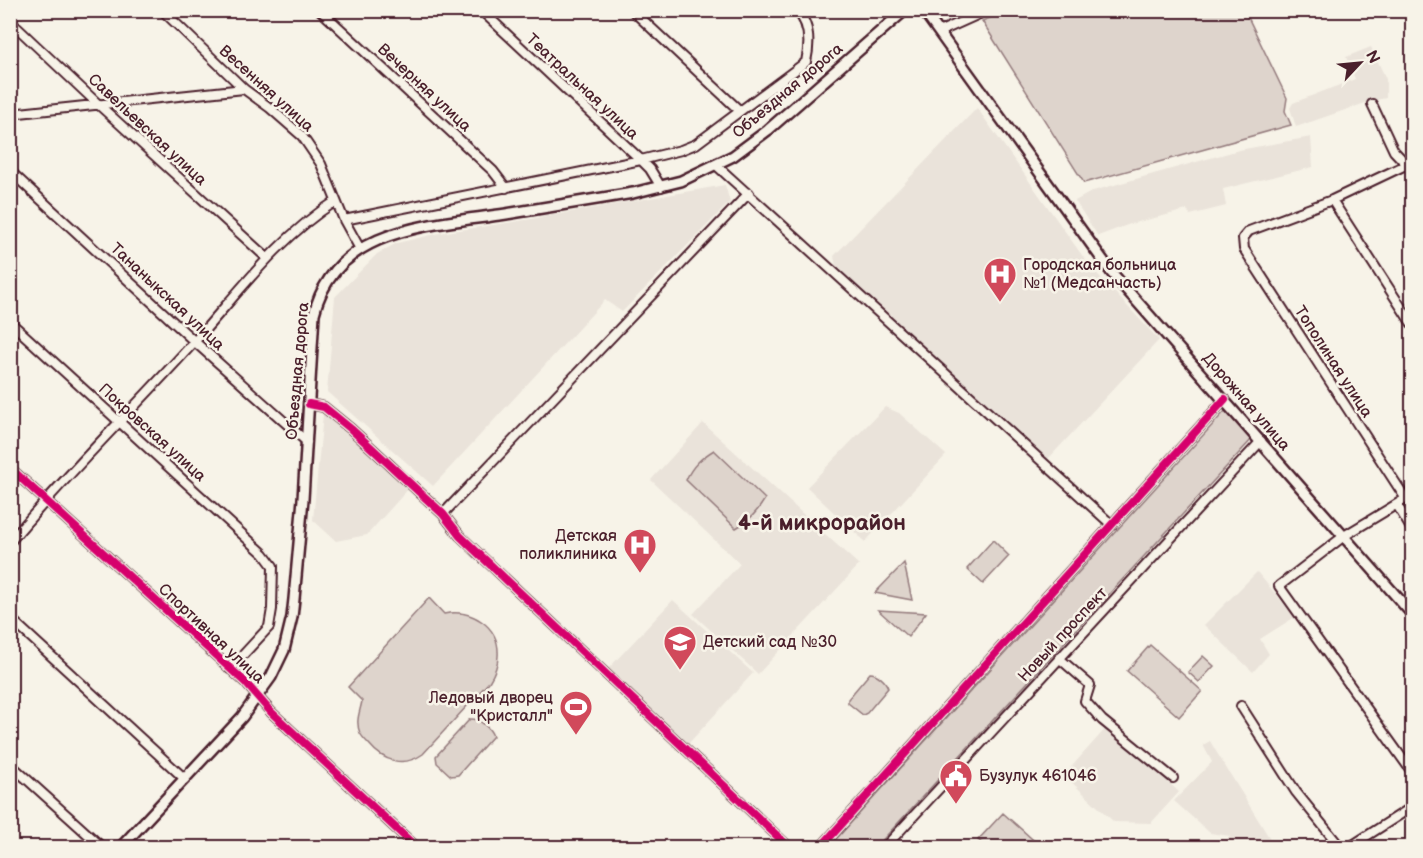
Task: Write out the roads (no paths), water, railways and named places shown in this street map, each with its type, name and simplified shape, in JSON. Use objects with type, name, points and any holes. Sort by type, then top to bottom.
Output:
[{"type":"main road","name":"Объездная дорога","points":[[120,848],[258,697],[278,663],[292,617],[307,442],[312,337],[318,299],[334,269],[360,249],[393,234],[436,223],[661,187],[690,177],[749,146],[905,10]]},
{"type":"main road","name":"Дорожная улица","points":[[923,10],[1112,273],[1413,614]]},
{"type":"street","name":"Весенняя улица","points":[[162,10],[244,89],[302,136],[321,164],[344,220],[360,249]]},
{"type":"street","name":"Вечерняя улица","points":[[320,10],[493,171],[506,188]]},
{"type":"street","name":"Театральная улица","points":[[481,10],[641,160],[657,178],[661,187]]},
{"type":"street","points":[[632,10],[740,111]]},
{"type":"street","points":[[344,220],[641,160],[696,144],[806,62],[809,50],[807,24],[796,10]]},
{"type":"street","points":[[939,32],[988,10]]},
{"type":"street","name":"Савельевская улица","points":[[10,21],[267,258]]},
{"type":"street","points":[[10,114],[244,89]]},
{"type":"street","points":[[1372,104],[1394,151],[1411,166],[1332,200],[1413,324]]},
{"type":"street","points":[[716,165],[1112,525]]},
{"type":"street","name":"Тананыкская улица","points":[[10,171],[307,442]]},
{"type":"street","points":[[443,514],[749,193]]},
{"type":"street","name":"Тополиная улица","points":[[1332,200],[1249,231],[1243,238],[1244,249],[1409,497]]},
{"type":"street","points":[[10,542],[45,500],[195,342],[267,258],[316,213],[336,201]]},
{"type":"street","name":"Покровская улица","points":[[10,322],[264,554],[273,566],[272,609],[269,627],[230,669]]},
{"type":"street","points":[[820,848],[1225,399]]},
{"type":"street","points":[[309,404],[324,407],[333,413],[443,514],[466,542],[790,848]]},
{"type":"street","name":"Новый проспект","points":[[884,848],[1262,441]]},
{"type":"street","name":"Спортивная улица","points":[[10,468],[230,669],[271,712],[417,848]]},
{"type":"street","points":[[1409,497],[1344,536],[1279,586],[1413,772]]},
{"type":"street","points":[[1397,505],[1413,530]]},
{"type":"street","points":[[10,618],[185,779]]},
{"type":"street","points":[[1059,658],[1090,685],[1085,701],[1102,720],[1173,778]]},
{"type":"street","points":[[1241,706],[1296,792],[1341,848]]},
{"type":"street","points":[[10,764],[103,848]]},
{"type":"street","points":[[1348,848],[1413,807]]},
{"type":"place","name":"Городская больница №1 (Медсанчасть)","points":[[1000,303]]},
{"type":"place","name":"Детская поликлиника","points":[[640,574]]},
{"type":"place","name":"Детский сад №30","points":[[680,671]]},
{"type":"place","name":"Ледовый дворец \"Кристалл\"","points":[[576,736]]},
{"type":"place","name":"Бузулук 461046","points":[[956,805]]},
{"type":"district","name":"4-й микрорайон","points":[[822,523]]}]
